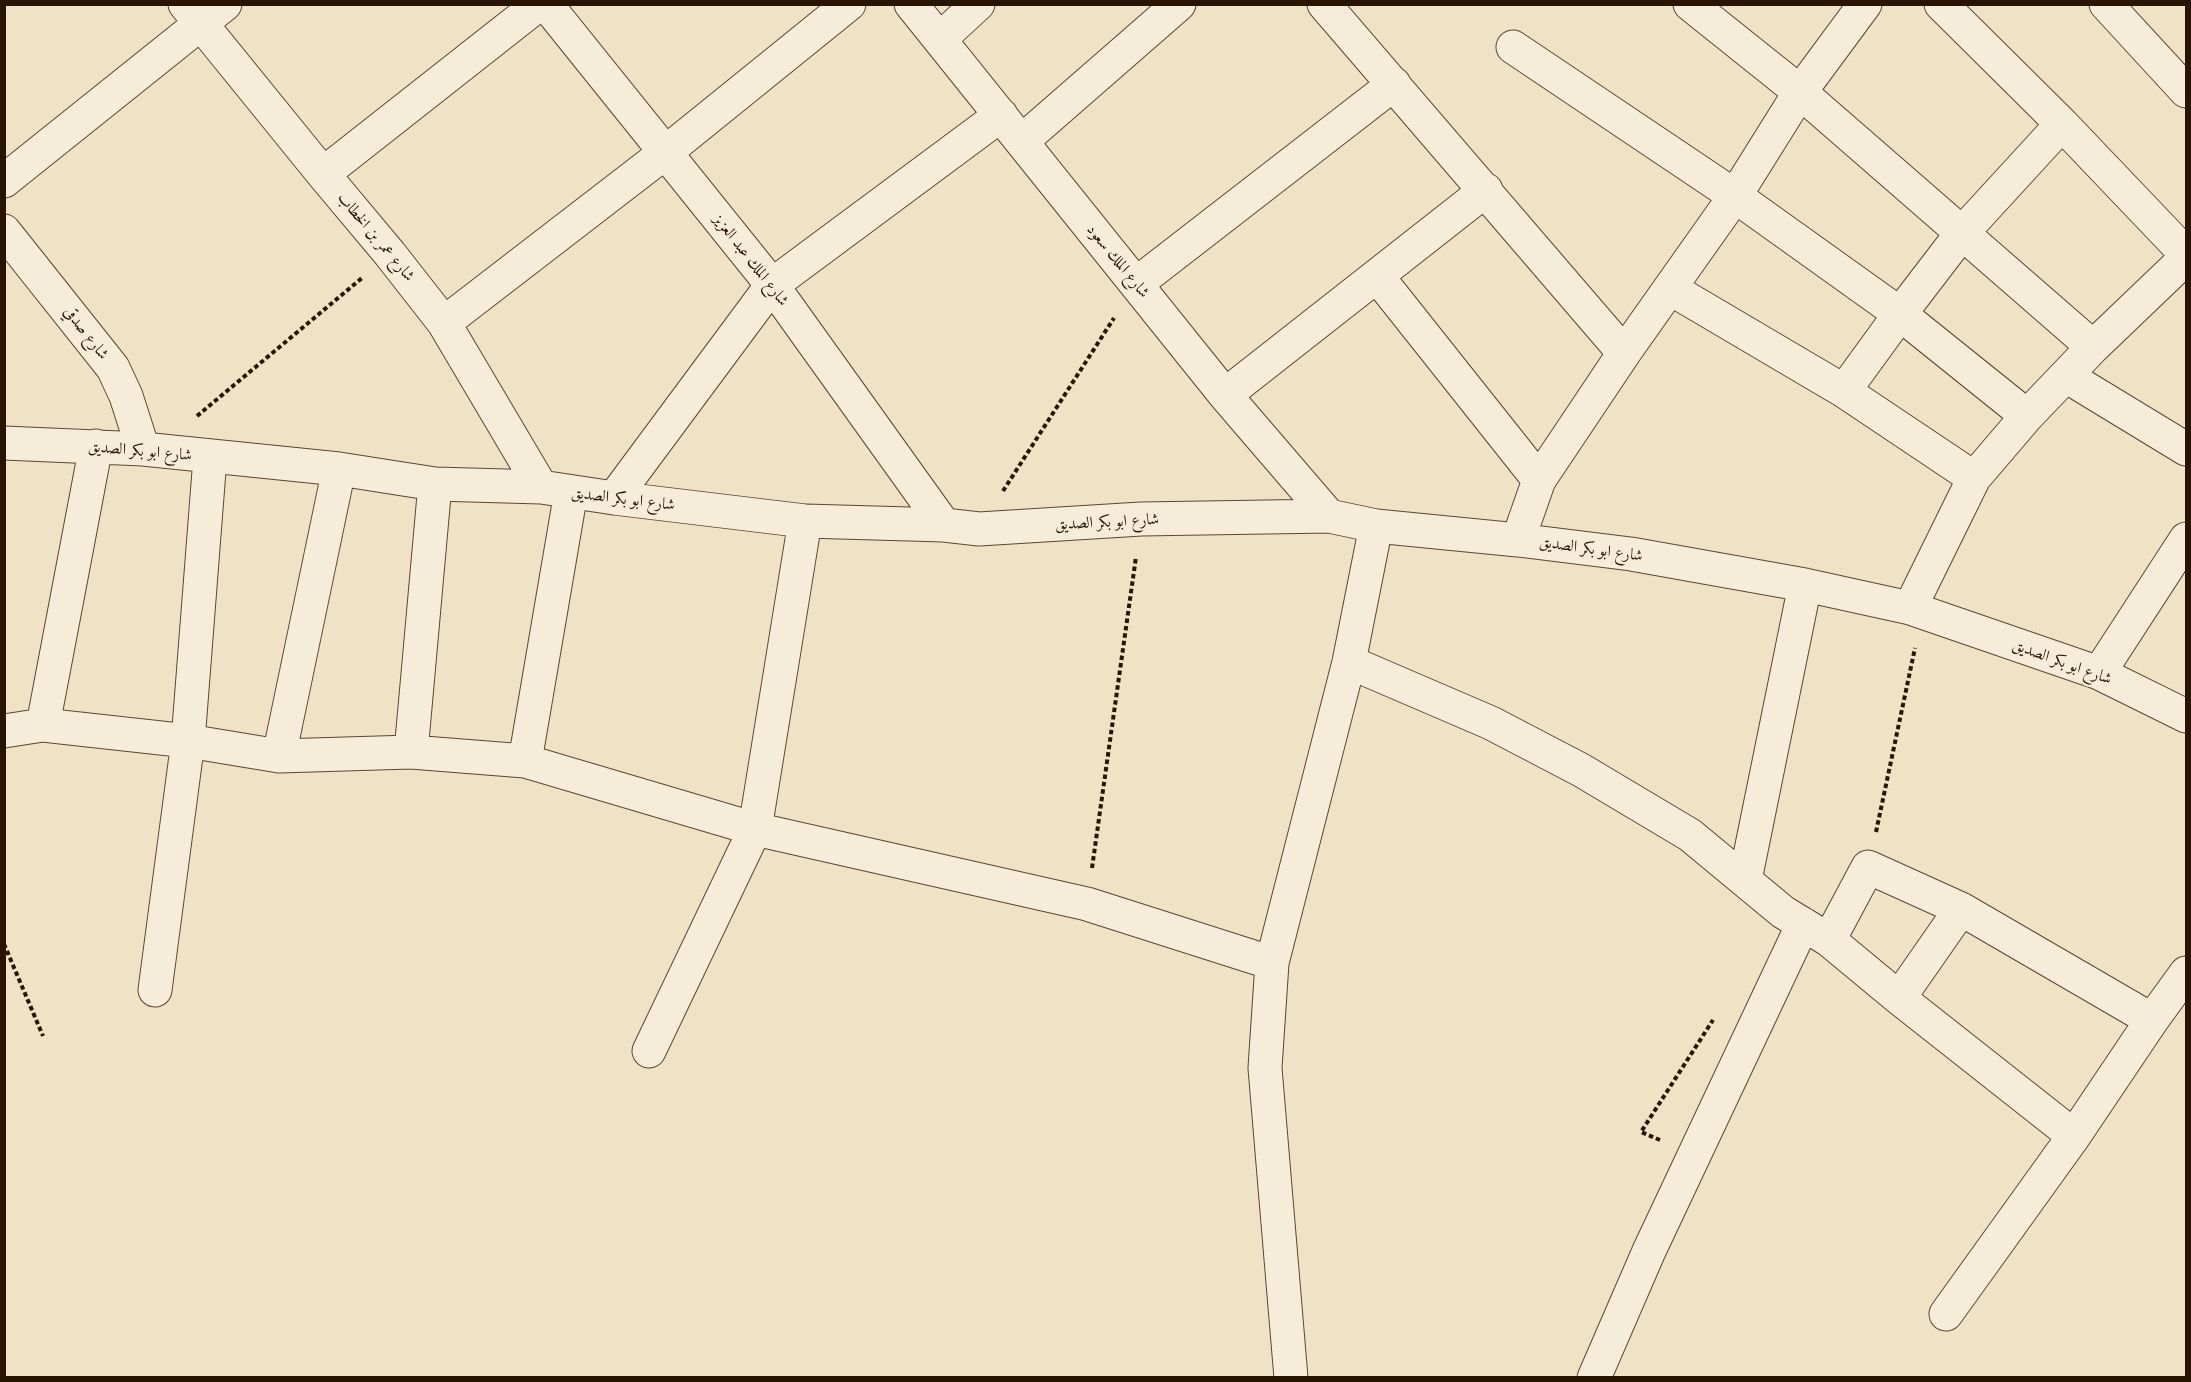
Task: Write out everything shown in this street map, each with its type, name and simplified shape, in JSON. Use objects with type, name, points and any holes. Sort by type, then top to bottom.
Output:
[{"type":"street","points":[[322,174],[539,4]]},
{"type":"street","name":"شارع الملك عبد العزيز","points":[[546,4],[772,285],[944,525]]},
{"type":"street","points":[[444,323],[666,152],[849,4]]},
{"type":"street","name":"شارع الملك سعود","points":[[911,4],[1225,395],[1329,516]]},
{"type":"street","points":[[940,39],[978,4]]},
{"type":"street","points":[[1022,141],[1179,4]]},
{"type":"street","points":[[1324,4],[1624,353]]},
{"type":"street","points":[[1690,4],[1800,92],[2093,347]]},
{"type":"street","points":[[1518,540],[1539,480],[1624,353],[1734,196],[1800,92],[1864,4]]},
{"type":"street","points":[[1916,610],[1974,478],[2027,416],[2093,347],[2187,256],[2062,124],[1941,4]]},
{"type":"street","points":[[2106,4],[2187,91]]},
{"type":"street","points":[[4,181],[204,11]]},
{"type":"street","name":"شارع عمر بن الخطاب","points":[[204,11],[322,174],[390,254],[444,323],[556,490]]},
{"type":"street","points":[[1513,47],[1734,196],[1900,314],[2027,416]]},
{"type":"street","points":[[1136,284],[1394,84]]},
{"type":"street","points":[[614,498],[772,285],[1001,114]]},
{"type":"street","points":[[1844,391],[1962,233],[2062,124]]},
{"type":"street","points":[[1225,395],[1486,190]]},
{"type":"street","name":"شارع صدقي","points":[[4,231],[113,368],[149,450]]},
{"type":"street","points":[[1377,276],[1539,480]]},
{"type":"street","points":[[1671,289],[1844,391],[1974,478]]},
{"type":"street","points":[[2066,376],[2187,449]]},
{"type":"street","name":"شارع ابو بكر الصديق","points":[[4,443],[149,450],[339,470],[435,484],[556,490],[805,521],[944,525],[979,529],[1141,519],[1329,516],[1376,526],[1631,554],[1805,585],[1916,610],[2099,673],[2187,716]]},
{"type":"street","points":[[43,725],[96,446]]},
{"type":"street","points":[[155,990],[188,741],[210,458]]},
{"type":"street","points":[[279,756],[339,470]]},
{"type":"street","points":[[411,752],[435,484]]},
{"type":"street","points":[[525,760],[556,490]]},
{"type":"street","points":[[649,1051],[755,829],[805,521]]},
{"type":"street","points":[[1291,1377],[1265,1068],[1272,963],[1349,662],[1376,526]]},
{"type":"street","points":[[2099,673],[2187,539]]},
{"type":"street","points":[[1745,880],[1805,585]]},
{"type":"street","points":[[1349,662],[1491,723],[1581,770],[1690,836],[1783,912],[1816,932],[2074,1136]]},
{"type":"street","points":[[4,731],[43,725],[188,741],[279,756],[411,752],[525,760],[755,829],[1087,904],[1272,963]]},
{"type":"street","points":[[1594,1377],[1649,1251],[1816,932],[1868,867],[1960,909],[2152,1020]]},
{"type":"street","points":[[1899,998],[1960,909]]},
{"type":"street","points":[[1946,1314],[2187,973]]},
{"type":"path","points":[[149,450],[390,254]]},
{"type":"path","points":[[979,529],[1136,284]]},
{"type":"path","points":[[1087,904],[1141,519]]},
{"type":"path","points":[[1868,867],[1916,610]]},
{"type":"path","points":[[4,944],[43,1036]]}]
